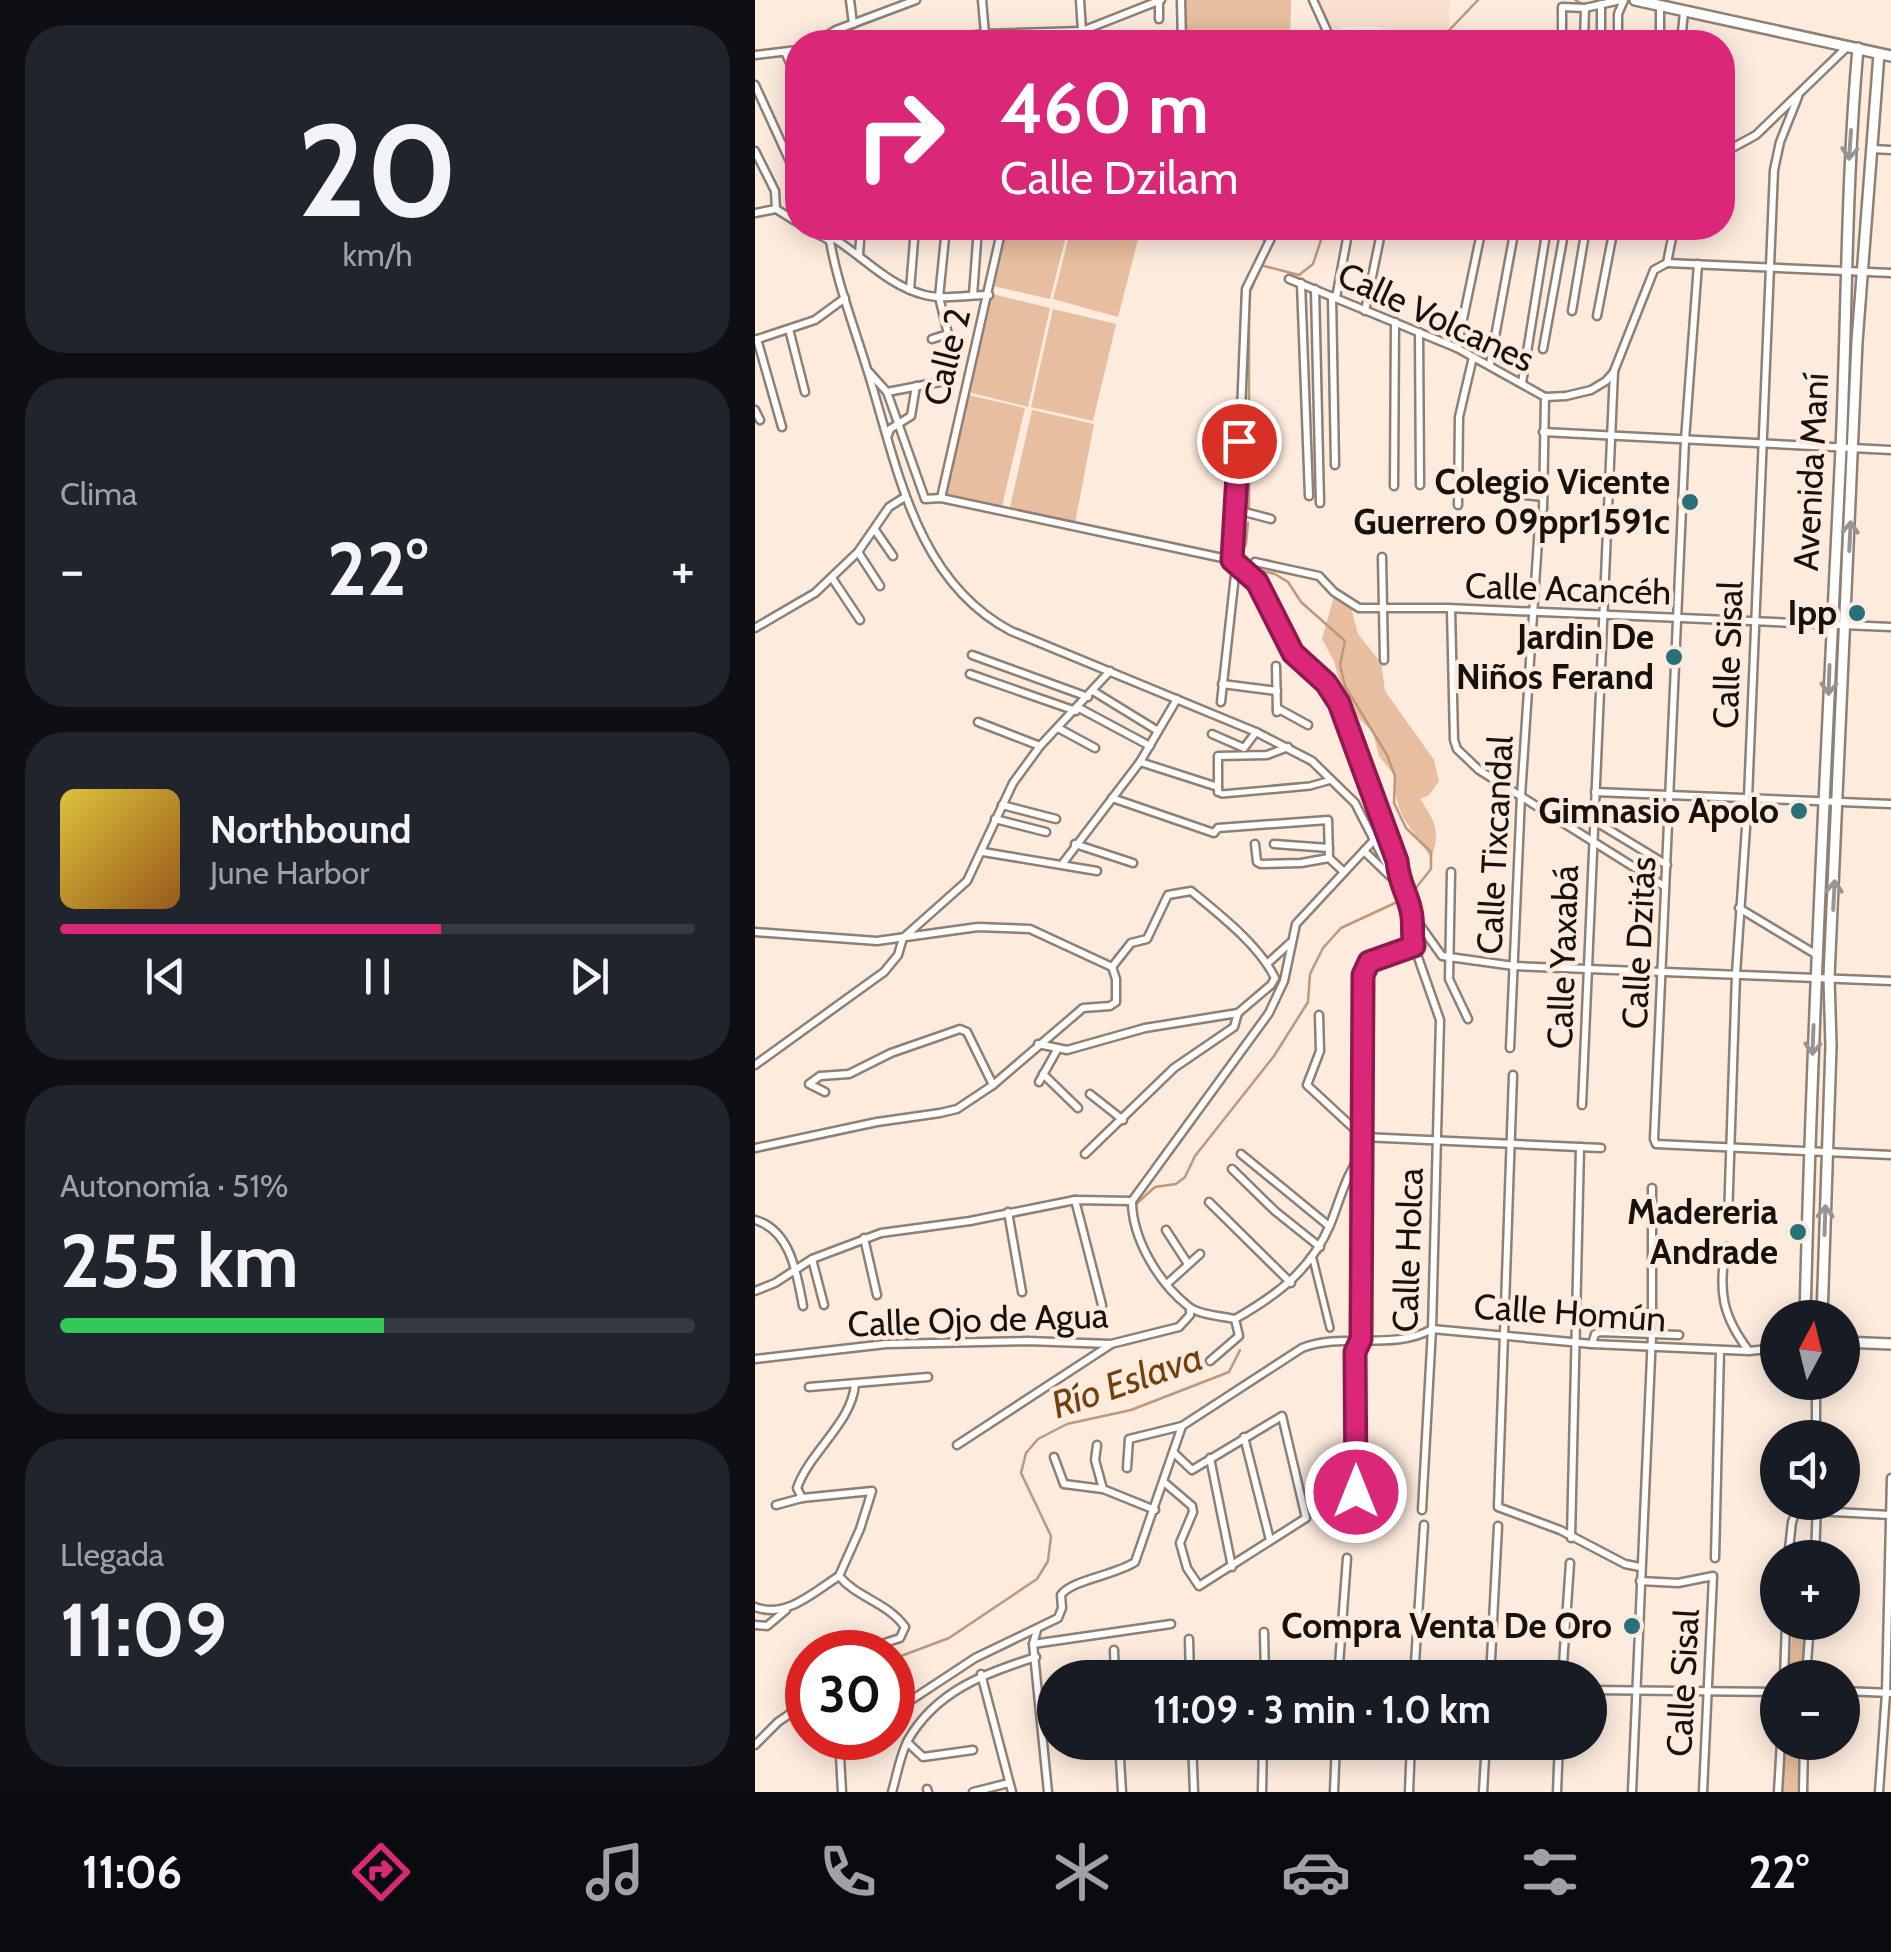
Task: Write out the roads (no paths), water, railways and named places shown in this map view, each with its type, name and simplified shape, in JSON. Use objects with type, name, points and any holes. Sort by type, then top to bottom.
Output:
[{"type":"street","points":[[850,0],[853,24]]},
{"type":"street","points":[[836,30],[916,0]]},
{"type":"street","points":[[982,0],[985,30]]},
{"type":"street","points":[[1080,0],[1082,30]]},
{"type":"street","points":[[1085,30],[1160,0],[1159,18]]},
{"type":"street","points":[[1181,0],[1182,30]]},
{"type":"street","points":[[1313,0],[1327,30]]},
{"type":"street","points":[[1562,30],[1562,7],[1585,8],[1622,0],[1618,30]]},
{"type":"street","points":[[1635,0],[1891,56]]},
{"type":"street","points":[[1601,4],[1601,30]]},
{"type":"street","points":[[1659,30],[1660,7]]},
{"type":"street","points":[[1584,30],[1585,8]]},
{"type":"street","points":[[1682,30],[1684,12]]},
{"type":"street","points":[[1735,146],[1756,135],[1853,47]]},
{"type":"street","name":"Avenida Maní","points":[[1805,1300],[1841,448],[1853,47]]},
{"type":"street","points":[[755,54],[785,52]]},
{"type":"street","name":"Avenida Maní","points":[[1823,1300],[1829,977],[1863,272],[1879,54]]},
{"type":"street","points":[[755,84],[785,151]]},
{"type":"street","name":"Calle Sisal","points":[[1727,1219],[1774,170],[1798,96]]},
{"type":"street","points":[[1871,148],[1891,150]]},
{"type":"street","points":[[755,152],[775,191],[776,209]]},
{"type":"street","points":[[755,213],[776,209],[785,215]]},
{"type":"street","points":[[829,240],[905,497],[940,568],[983,614],[1011,631],[1256,732],[1313,761],[1355,803],[1412,914],[1438,952],[1448,958],[1514,966],[1891,982]]},
{"type":"street","points":[[836,240],[910,290],[939,298],[989,295]]},
{"type":"street","points":[[859,254],[860,240]]},
{"type":"street","points":[[910,290],[914,240]]},
{"type":"street","points":[[932,339],[948,334],[939,298],[945,240]]},
{"type":"street","points":[[973,295],[977,240]]},
{"type":"street","name":"Calle 2","points":[[941,498],[963,388],[1000,240]]},
{"type":"street","points":[[1221,702],[1234,563],[1246,290],[1270,240]]},
{"type":"street","points":[[1335,465],[1334,296],[1346,240]]},
{"type":"street","points":[[1365,310],[1380,240]]},
{"type":"street","points":[[1457,348],[1480,240]]},
{"type":"street","points":[[1490,364],[1513,240]]},
{"type":"street","points":[[1522,383],[1545,240]]},
{"type":"street","points":[[1543,349],[1563,240]]},
{"type":"street","points":[[1572,310],[1584,240]]},
{"type":"street","points":[[1597,316],[1612,240]]},
{"type":"street","name":"Calle Yaxabá","points":[[1582,1105],[1614,371],[1654,270],[1667,263],[1672,240]]},
{"type":"street","points":[[1667,263],[1891,273]]},
{"type":"street","name":"Calle Dzitás","points":[[1697,264],[1685,440],[1656,1144],[1730,1148]]},
{"type":"street","name":"Calle Volcanes","points":[[1289,279],[1457,348],[1545,397],[1591,390],[1614,371]]},
{"type":"street","points":[[1301,283],[1309,496]]},
{"type":"street","points":[[1315,288],[1320,503]]},
{"type":"street","points":[[783,428],[756,340],[815,320],[845,298]]},
{"type":"street","points":[[1395,322],[1395,486]]},
{"type":"street","points":[[789,329],[805,392]]},
{"type":"street","points":[[1419,332],[1420,485]]},
{"type":"street","points":[[1457,504],[1459,417],[1473,357]]},
{"type":"street","points":[[868,372],[887,392],[925,499],[941,498],[1234,563],[1248,572],[1257,582],[1293,653],[1333,692],[1397,861],[1399,883]]},
{"type":"street","points":[[887,392],[945,380]]},
{"type":"street","points":[[887,436],[890,429],[913,412],[916,386]]},
{"type":"street","points":[[1543,509],[1545,397]]},
{"type":"street","points":[[755,410],[760,420]]},
{"type":"street","points":[[1543,432],[1891,450]]},
{"type":"street","points":[[1499,492],[1543,496]]},
{"type":"street","points":[[755,628],[815,593],[858,552],[889,506],[905,497]]},
{"type":"street","points":[[1237,510],[1271,519]]},
{"type":"street","name":"Calle Tixcandal","points":[[1510,1048],[1539,525]]},
{"type":"street","points":[[875,530],[893,556]]},
{"type":"street","points":[[858,552],[880,586]]},
{"type":"street","points":[[1382,557],[1383,660]]},
{"type":"street","name":"Calle Acancéh","points":[[1255,562],[1319,576],[1333,592],[1359,608],[1891,627]]},
{"type":"street","points":[[831,578],[860,620]]},
{"type":"street","points":[[1451,609],[1454,740],[1466,760],[1665,886]]},
{"type":"street","points":[[972,655],[1091,694],[1158,731]]},
{"type":"street","points":[[1276,666],[1277,710],[1308,725]]},
{"type":"street","points":[[755,1065],[883,972],[898,955],[903,938],[967,881],[1013,783],[1041,746],[1111,671]]},
{"type":"street","points":[[969,674],[1077,710],[1150,746]]},
{"type":"street","points":[[1222,684],[1277,691]]},
{"type":"street","points":[[1063,863],[1140,762],[1177,698]]},
{"type":"street","points":[[979,722],[1041,746]]},
{"type":"street","points":[[1058,728],[1095,748]]},
{"type":"street","points":[[1212,734],[1244,748],[1256,732]]},
{"type":"street","points":[[1218,789],[1220,754],[1267,756],[1288,747]]},
{"type":"street","points":[[1140,762],[1223,794],[1334,780]]},
{"type":"street","points":[[1595,792],[1891,804]]},
{"type":"street","points":[[1113,798],[1214,833],[1218,828],[1321,818],[1329,821],[1329,858],[1344,872]]},
{"type":"street","points":[[1002,805],[1055,819]]},
{"type":"street","points":[[1321,808],[1321,818]]},
{"type":"street","points":[[995,819],[1046,832]]},
{"type":"street","points":[[1593,820],[1667,866]]},
{"type":"street","points":[[1131,1202],[1269,1013],[1284,980],[1296,924],[1384,833]]},
{"type":"street","points":[[1075,844],[1133,863]]},
{"type":"street","points":[[1255,844],[1261,864],[1329,858]]},
{"type":"street","points":[[1274,844],[1329,848]]},
{"type":"street","points":[[1364,850],[1399,883]]},
{"type":"street","points":[[983,852],[1097,871]]},
{"type":"street","points":[[1451,872],[1448,958],[1453,991],[1468,1019]]},
{"type":"street","points":[[1038,1044],[1057,1050],[1145,1028],[1238,1013],[1273,982],[1267,964],[1239,934],[1189,892],[1168,895],[1147,939],[1131,943],[1111,967]]},
{"type":"street","points":[[1739,908],[1817,955]]},
{"type":"street","name":"Calle Holca","points":[[1412,914],[1414,946],[1440,1020],[1432,1330],[1422,1510]]},
{"type":"street","points":[[755,932],[877,941],[978,927],[1030,929],[1111,967],[1117,978],[1116,1002],[1083,1008],[993,1085],[957,1108],[755,1148]]},
{"type":"street","points":[[1267,964],[1291,942]]},
{"type":"street","points":[[1356,1536],[1355,1352],[1361,1339],[1365,967],[1414,946]]},
{"type":"street","points":[[1085,1154],[1174,1068],[1234,1028],[1238,1013]]},
{"type":"street","points":[[1319,1015],[1320,1051],[1307,1086],[1363,1137],[1601,1148]]},
{"type":"street","points":[[825,1092],[809,1084],[820,1076],[849,1074],[891,1053],[960,1030],[967,1032],[993,1085]]},
{"type":"street","points":[[1057,1050],[1041,1078],[1077,1108]]},
{"type":"street","points":[[1513,1075],[1499,1508],[1542,1523],[1625,1564],[1641,1567]]},
{"type":"street","points":[[1090,1094],[1123,1120]]},
{"type":"street","points":[[1571,1538],[1580,1147]]},
{"type":"street","points":[[1730,1148],[1891,1155]]},
{"type":"street","points":[[1131,1202],[1143,1248],[1190,1308],[1235,1320],[1291,1283],[1313,1259],[1363,1151]]},
{"type":"street","points":[[1241,1154],[1329,1226]]},
{"type":"street","points":[[1232,1169],[1319,1247]]},
{"type":"street","points":[[1633,1792],[1652,1334],[1652,1188]]},
{"type":"street","points":[[755,1291],[812,1259],[864,1238],[1075,1200],[1131,1202]]},
{"type":"street","points":[[1075,1200],[1102,1305]]},
{"type":"street","points":[[1209,1202],[1291,1283]]},
{"type":"street","points":[[1008,1212],[1023,1292]]},
{"type":"street","points":[[755,1220],[774,1227],[795,1268],[803,1306]]},
{"type":"street","points":[[1166,1230],[1188,1264]]},
{"type":"street","points":[[864,1238],[877,1295]]},
{"type":"street","points":[[1726,1248],[1723,1307],[1727,1320],[1749,1351]]},
{"type":"street","points":[[1168,1283],[1200,1254]]},
{"type":"street","points":[[812,1259],[824,1305]]},
{"type":"street","points":[[1313,1259],[1330,1328]]},
{"type":"street","name":"Calle Ojo de Agua","points":[[755,1359],[886,1344],[1111,1344],[1179,1327],[1190,1315],[1190,1308]]},
{"type":"street","points":[[1210,1362],[1239,1336],[1235,1320]]},
{"type":"street","name":"Calle Homún","points":[[1127,1468],[1129,1439],[1182,1426],[1302,1348],[1361,1339],[1416,1338],[1432,1330],[1592,1344],[1760,1350]]},
{"type":"street","points":[[1592,1344],[1597,1332],[1679,1334]]},
{"type":"street","points":[[1860,1343],[1891,1344]]},
{"type":"street","points":[[957,1445],[1111,1344]]},
{"type":"street","points":[[1715,1558],[1720,1350]]},
{"type":"street","points":[[809,1388],[929,1378]]},
{"type":"street","points":[[802,1498],[797,1488],[803,1474],[851,1405],[855,1384]]},
{"type":"street","points":[[1165,1483],[1192,1506],[1180,1542],[1187,1568],[1203,1586],[1304,1521],[1306,1515],[1285,1420],[1279,1416],[1192,1470],[1174,1453]]},
{"type":"street","points":[[915,1698],[975,1658],[1061,1616],[1061,1595],[1068,1586],[1116,1573],[1135,1562],[1182,1426]]},
{"type":"street","points":[[1244,1437],[1270,1540]]},
{"type":"street","points":[[1097,1445],[1095,1460],[1103,1489]]},
{"type":"street","points":[[1053,1457],[1064,1484],[1103,1489],[1155,1510]]},
{"type":"street","points":[[1210,1458],[1232,1566]]},
{"type":"street","points":[[1879,1792],[1889,1692],[1891,1478]]},
{"type":"street","points":[[755,1635],[839,1576],[861,1529],[871,1491],[802,1498],[776,1506]]},
{"type":"street","points":[[1860,1511],[1890,1515]]},
{"type":"street","points":[[1415,1660],[1424,1525]]},
{"type":"street","points":[[1491,1660],[1498,1526]]},
{"type":"street","points":[[1339,1660],[1347,1558]]},
{"type":"street","points":[[1563,1660],[1570,1563]]},
{"type":"street","points":[[839,1576],[896,1614],[903,1630]]},
{"type":"street","name":"Calle Sisal","points":[[1640,1581],[1678,1583],[1713,1576],[1703,1792]]},
{"type":"street","points":[[755,1607],[787,1609]]},
{"type":"street","points":[[1033,1644],[1171,1624]]},
{"type":"street","points":[[755,1625],[767,1626]]},
{"type":"street","points":[[1037,1630],[1033,1644],[1048,1792]]},
{"type":"street","points":[[1264,1632],[1265,1660]]},
{"type":"street","points":[[1189,1639],[1190,1660]]},
{"type":"street","points":[[1114,1650],[1114,1660]]},
{"type":"street","points":[[915,1730],[948,1695],[981,1674],[1035,1657]]},
{"type":"street","points":[[981,1674],[1012,1792]]},
{"type":"street","points":[[1607,1690],[1760,1692]]},
{"type":"street","points":[[1860,1691],[1889,1692]]},
{"type":"street","points":[[755,1745],[785,1717]]},
{"type":"street","points":[[915,1750],[930,1758],[973,1750]]},
{"type":"street","points":[[841,1760],[842,1792]]},
{"type":"street","points":[[892,1792],[902,1760]]},
{"type":"street","points":[[1120,1760],[1122,1792]]},
{"type":"street","points":[[1193,1760],[1194,1792]]},
{"type":"street","points":[[1262,1792],[1263,1760]]},
{"type":"street","points":[[1334,1792],[1335,1760]]},
{"type":"street","points":[[1409,1792],[1410,1760]]},
{"type":"street","points":[[1483,1792],[1485,1760]]},
{"type":"street","points":[[1557,1792],[1558,1760]]},
{"type":"street","points":[[1778,1792],[1780,1760]]},
{"type":"street","points":[[1803,1792],[1804,1760]]},
{"type":"street","points":[[973,1792],[1009,1782]]},
{"type":"waterway","name":"Río Eslava","points":[[1449,30],[1478,0]]},
{"type":"waterway","name":"Río Eslava","points":[[1575,0],[1585,5],[1605,0]]},
{"type":"waterway","name":"Río Eslava","points":[[1252,288],[1260,265],[1299,275],[1313,264],[1321,240]]},
{"type":"waterway","name":"Río Eslava","points":[[1249,314],[1249,509]]},
{"type":"waterway","name":"Río Eslava","points":[[1248,523],[1246,544],[1238,556],[1242,566],[1275,574],[1288,582],[1301,602],[1345,641],[1340,665],[1345,686],[1387,755],[1395,776],[1394,803],[1406,828],[1431,852],[1431,869],[1411,894]]},
{"type":"waterway","name":"Río Eslava","points":[[1136,1204],[1155,1187],[1176,1184],[1185,1177],[1195,1156],[1274,1056],[1308,1002],[1310,974],[1323,948],[1341,928],[1395,903]]},
{"type":"waterway","name":"Río Eslava","points":[[915,1651],[949,1638],[1037,1579],[1048,1561],[1051,1536],[1021,1473],[1026,1453],[1038,1439],[1067,1424],[1131,1410],[1229,1372],[1240,1350]]},
{"type":"place","name":"Colegio Vicente Guerrero 09ppr1591c","points":[[1690,502]]},
{"type":"place","name":"Ipp","points":[[1857,613]]},
{"type":"place","name":"Jardin De Niños Ferand","points":[[1674,657]]},
{"type":"place","name":"Gimnasio Apolo","points":[[1799,811]]},
{"type":"place","name":"Madereria Andrade","points":[[1798,1232]]},
{"type":"place","name":"Compra Venta De Oro","points":[[1632,1626]]}]
